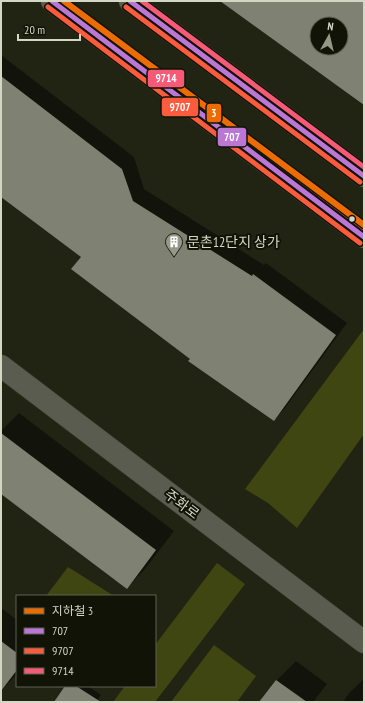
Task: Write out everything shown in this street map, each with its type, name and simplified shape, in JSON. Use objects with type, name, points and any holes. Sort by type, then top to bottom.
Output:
[{"type":"main road","points":[[52,1],[364,237]]},
{"type":"main road","points":[[130,1],[364,176]]},
{"type":"street","name":"주화로","points":[[1,366],[364,642]]},
{"type":"green space","points":[[364,329],[364,434],[297,528],[268,503],[245,489]]},
{"type":"green space","points":[[217,563],[245,584],[155,702],[113,702],[124,687],[156,687],[156,644]]},
{"type":"green space","points":[[68,567],[112,595],[47,595]]},
{"type":"green space","points":[[214,645],[256,676],[237,702],[171,702]]},
{"type":"building","points":[[220,1],[364,1],[364,105]]},
{"type":"building","name":"문촌12단지 상가","points":[[1,76],[122,169],[133,201],[252,276],[253,274],[336,335],[274,421],[188,361],[190,359],[71,269],[81,257],[1,197]]},
{"type":"building","points":[[1,433],[156,550],[127,589],[1,494]]},
{"type":"building","points":[[1,641],[16,652],[16,671],[1,691]]},
{"type":"building","points":[[276,680],[307,702],[259,702]]},
{"type":"building","points":[[64,687],[78,687],[101,702],[54,702]]},
{"type":"metro line","name":"3","points":[[64,1],[364,225]]},
{"type":"transit line","name":"707","points":[[52,1],[364,237]]},
{"type":"transit line","name":"9714","points":[[64,1],[364,228]]},
{"type":"transit line","name":"707","points":[[130,1],[364,176]]},
{"type":"transit line","name":"9714","points":[[142,1],[364,167]]},
{"type":"transit line","name":"9707","points":[[48,7],[360,243]]},
{"type":"transit line","name":"9707","points":[[126,7],[360,182]]},
{"type":"place","name":"문촌12단지 상가","points":[[174,257]]}]
